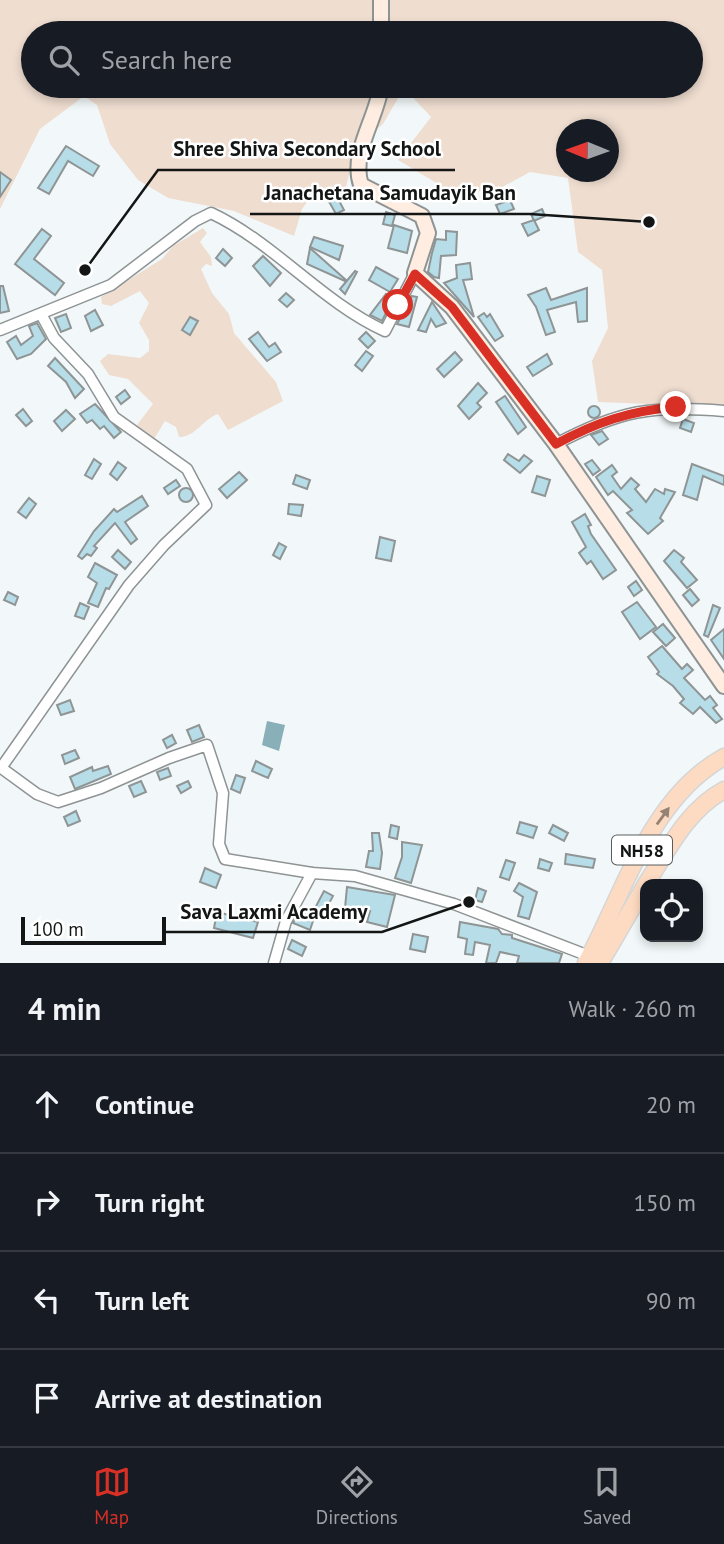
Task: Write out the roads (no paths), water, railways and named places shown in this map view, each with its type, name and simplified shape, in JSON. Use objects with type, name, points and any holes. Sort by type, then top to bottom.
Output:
[{"type":"main road","name":"NH58","points":[[592,961],[615,919],[657,823],[683,789],[724,757]]},
{"type":"main road","name":"NH58","points":[[650,879],[682,827],[707,800],[724,790]]},
{"type":"main road","name":"NH58","points":[[615,919],[640,892]]},
{"type":"street","points":[[381,0],[381,21]]},
{"type":"street","points":[[0,330],[111,285],[195,221],[211,213],[239,228],[350,313],[385,331],[415,274],[428,233],[426,223],[406,206],[361,186],[360,157],[380,98]]},
{"type":"street","points":[[415,274],[452,307],[556,444],[724,686]]},
{"type":"street","points":[[41,314],[54,338],[89,374],[114,417],[187,469],[206,505],[164,545],[129,586],[0,767],[37,794],[58,802],[101,788],[169,758],[207,745],[223,793],[219,844],[225,859],[312,873],[355,876],[454,904],[592,961]]},
{"type":"street","points":[[556,444],[595,424],[635,410],[676,407],[724,411]]},
{"type":"street","points":[[274,963],[286,921],[312,873]]},
{"type":"water","points":[[267,721],[285,725],[279,751],[262,745]]},
{"type":"place","name":"Janachetana Samudayik Ban","points":[[649,222]]},
{"type":"place","name":"Shree Shiva Secondary School","points":[[85,270]]},
{"type":"place","name":"Sava Laxmi Academy","points":[[469,902]]}]
